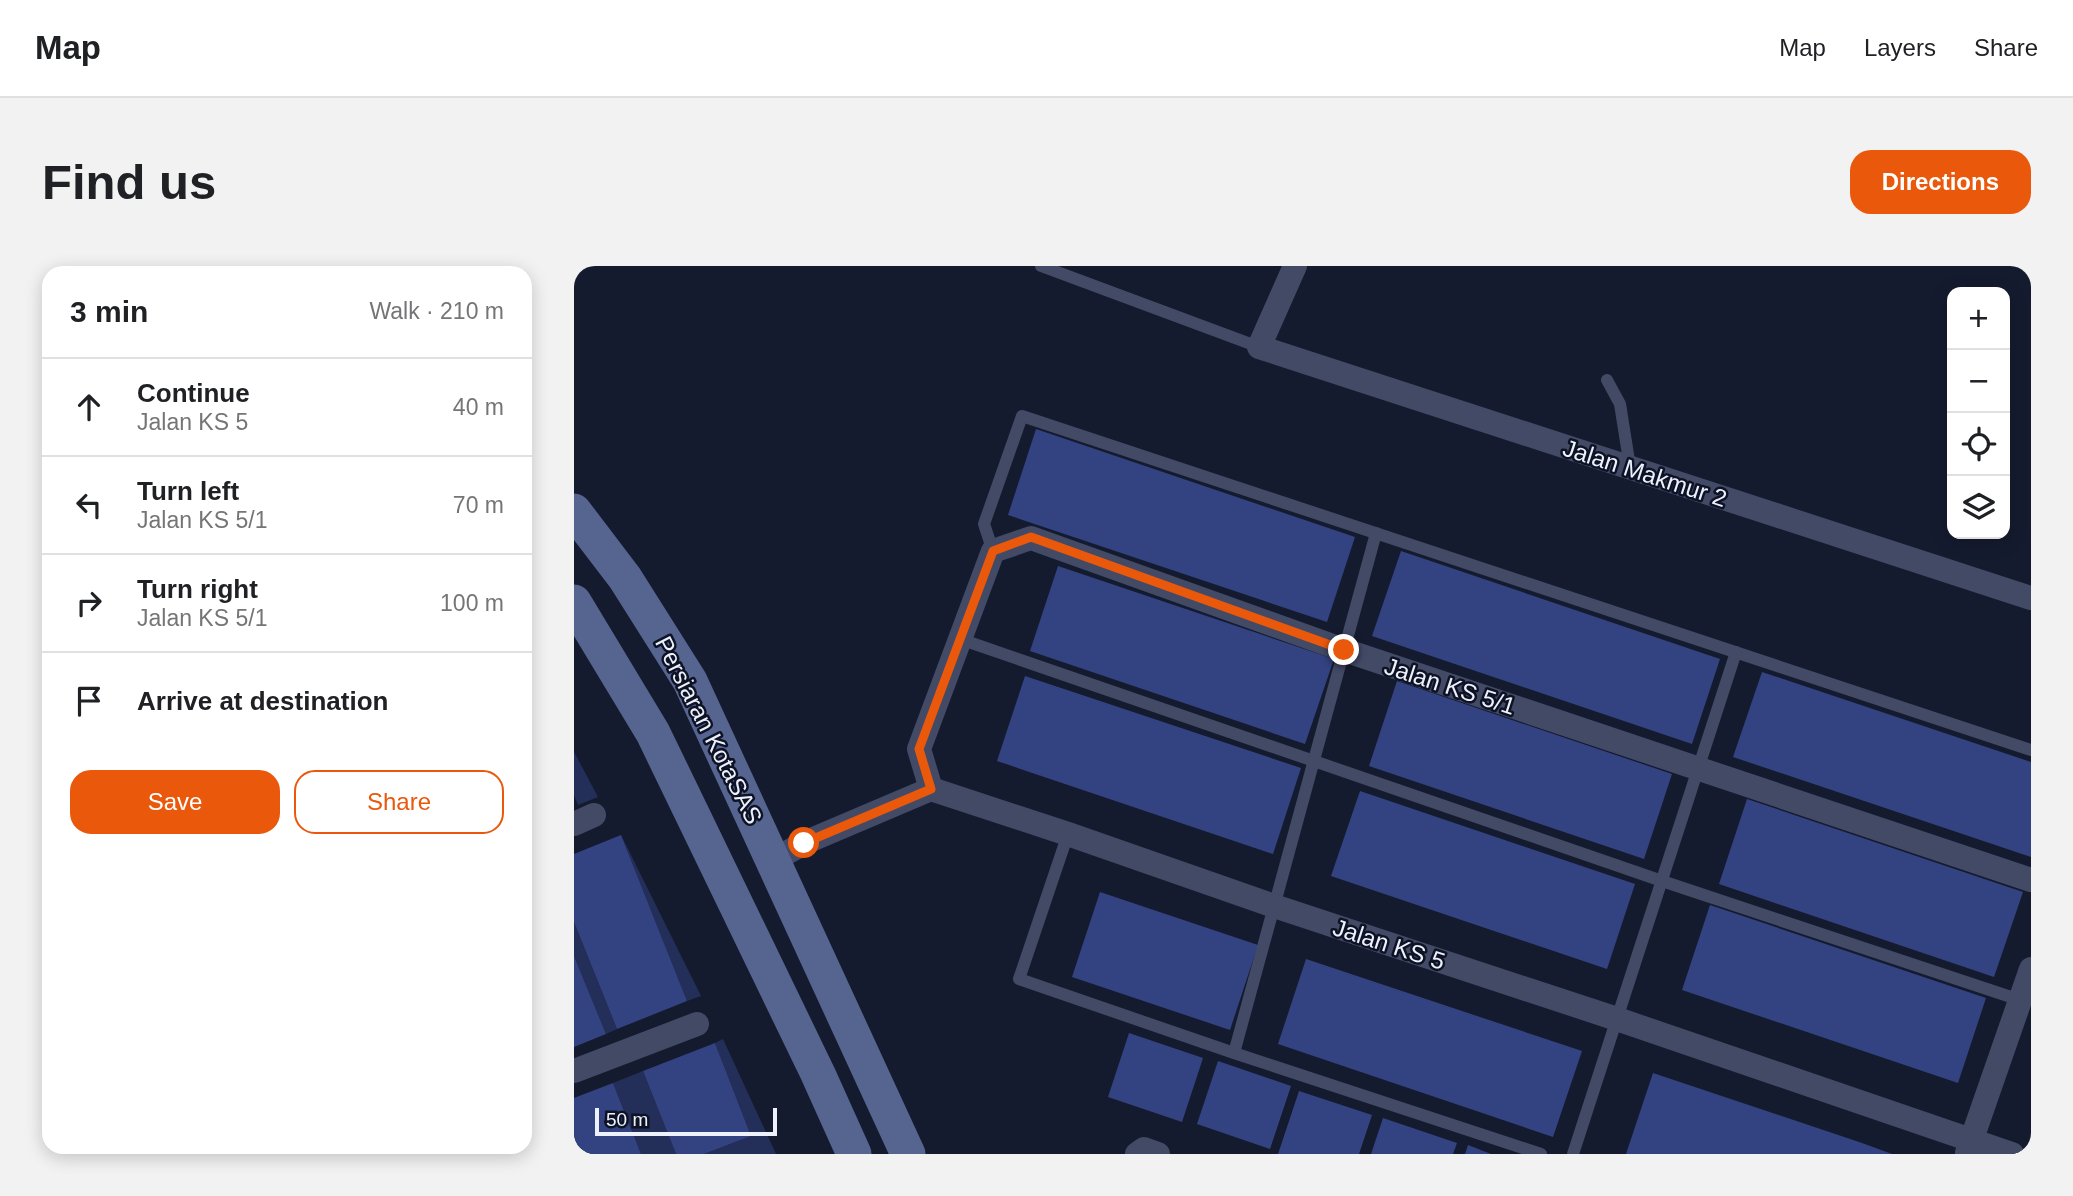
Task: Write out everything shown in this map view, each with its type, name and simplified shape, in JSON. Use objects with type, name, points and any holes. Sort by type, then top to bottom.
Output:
[{"type":"main road","name":"Persiaran KotaSAS","points":[[574,511],[625,578],[690,681],[908,1154]]},
{"type":"main road","points":[[574,602],[653,733],[854,1154]]},
{"type":"street","points":[[1259,347],[1294,266]]},
{"type":"street","name":"Jalan Makmur 2","points":[[1259,347],[2031,598]]},
{"type":"street","name":"Jalan KS 5/1","points":[[993,551],[1031,537],[1344,650],[2031,880]]},
{"type":"street","points":[[774,860],[804,843],[931,789],[919,749],[993,551]]},
{"type":"street","name":"Jalan KS 5","points":[[931,789],[1617,1019],[1969,1147],[2011,1154]]},
{"type":"street","points":[[1969,1147],[2026,1002],[2031,969]]},
{"type":"street","points":[[574,1071],[697,1024]]},
{"type":"lane","points":[[1041,266],[1259,347]]},
{"type":"lane","points":[[1607,380],[1620,404],[1630,468]]},
{"type":"lane","points":[[993,551],[984,524],[1022,416],[2031,750]]},
{"type":"lane","points":[[1234,1054],[1376,533]]},
{"type":"lane","points":[[960,639],[1662,881],[2026,1002]]},
{"type":"lane","points":[[1573,1154],[1736,652]]},
{"type":"lane","points":[[1068,834],[1019,979],[1234,1054],[1541,1154]]},
{"type":"shaded area","points":[[574,752],[598,797],[578,805],[574,795]]},
{"type":"shaded area","points":[[621,835],[701,996],[687,1001]]},
{"type":"shaded area","points":[[574,922],[617,1029],[606,1034],[574,956]]},
{"type":"shaded area","points":[[723,1039],[776,1154],[704,1154],[751,1136],[715,1043]]},
{"type":"shaded area","points":[[643,1071],[676,1154],[641,1154],[613,1083]]},
{"type":"building","points":[[1036,429],[1355,537],[1327,622],[1008,515]]},
{"type":"building","points":[[1401,551],[1720,659],[1692,744],[1372,636]]},
{"type":"building","points":[[1058,566],[1334,659],[1305,744],[1030,651]]},
{"type":"building","points":[[1762,672],[2031,762],[2031,857],[1733,757]]},
{"type":"building","points":[[1025,676],[1301,768],[1273,854],[997,761]]},
{"type":"building","points":[[1397,681],[1672,774],[1644,859],[1369,766]]},
{"type":"building","points":[[1360,791],[1635,884],[1607,969],[1331,876]]},
{"type":"building","points":[[1747,799],[2023,892],[1994,977],[1719,884]]},
{"type":"building","points":[[621,835],[687,1001],[617,1029],[574,922],[574,854]]},
{"type":"building","points":[[1100,892],[1258,945],[1230,1030],[1072,977]]},
{"type":"building","points":[[1710,905],[1986,998],[1958,1083],[1682,990]]},
{"type":"building","points":[[574,956],[606,1034],[574,1047]]},
{"type":"building","points":[[1306,959],[1582,1051],[1553,1137],[1278,1044]]},
{"type":"building","points":[[1129,1033],[1203,1058],[1182,1122],[1108,1097]]},
{"type":"building","points":[[715,1043],[751,1136],[704,1154],[676,1154],[643,1071]]},
{"type":"building","points":[[1218,1061],[1291,1086],[1270,1149],[1197,1124]]},
{"type":"building","points":[[1653,1073],[1862,1143],[1892,1154],[1626,1154]]},
{"type":"building","points":[[613,1083],[641,1154],[574,1154],[574,1098]]},
{"type":"building","points":[[1299,1091],[1372,1115],[1359,1154],[1278,1154]]},
{"type":"building","points":[[1383,1118],[1457,1143],[1453,1154],[1371,1154]]},
{"type":"building","points":[[1468,1145],[1491,1154],[1465,1154]]},
{"type":"route","points":[[804,843],[931,789],[919,749],[993,551],[1031,537],[1344,650]]}]
